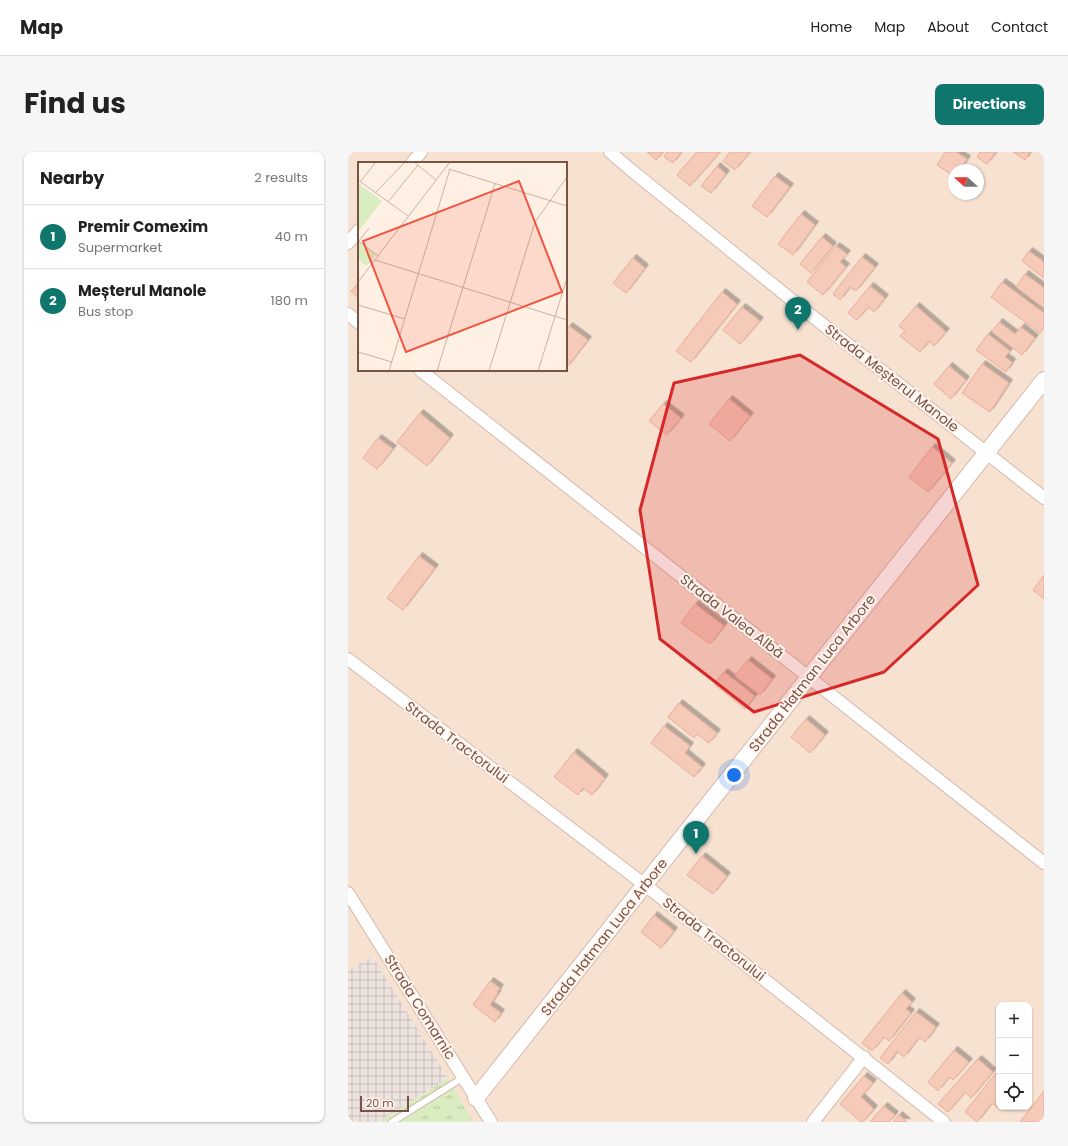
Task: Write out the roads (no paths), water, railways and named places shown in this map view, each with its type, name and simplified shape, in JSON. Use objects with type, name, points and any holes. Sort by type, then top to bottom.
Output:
[{"type":"street","points":[[413,162],[421,152]]},
{"type":"street","name":"Strada Meșterul Manole","points":[[610,152],[630,170],[780,290],[1044,498]]},
{"type":"street","points":[[348,244],[358,231]]},
{"type":"street","points":[[348,314],[358,322]]},
{"type":"street","name":"Strada Valea Albă","points":[[421,371],[1044,863]]},
{"type":"street","name":"Strada Hatman Luca Arbore","points":[[476,1098],[1044,380]]},
{"type":"street","name":"Strada Tractorului","points":[[348,659],[646,885],[944,1122]]},
{"type":"street","name":"Strada Comarnic","points":[[348,893],[491,1122]]},
{"type":"street","points":[[813,1122],[864,1057]]},
{"type":"lane","points":[[392,1122],[464,1077]]},
{"type":"place","name":"Meșterul Manole","points":[[798,330]]},
{"type":"place","name":"Premir Comexim","points":[[696,854]]}]
